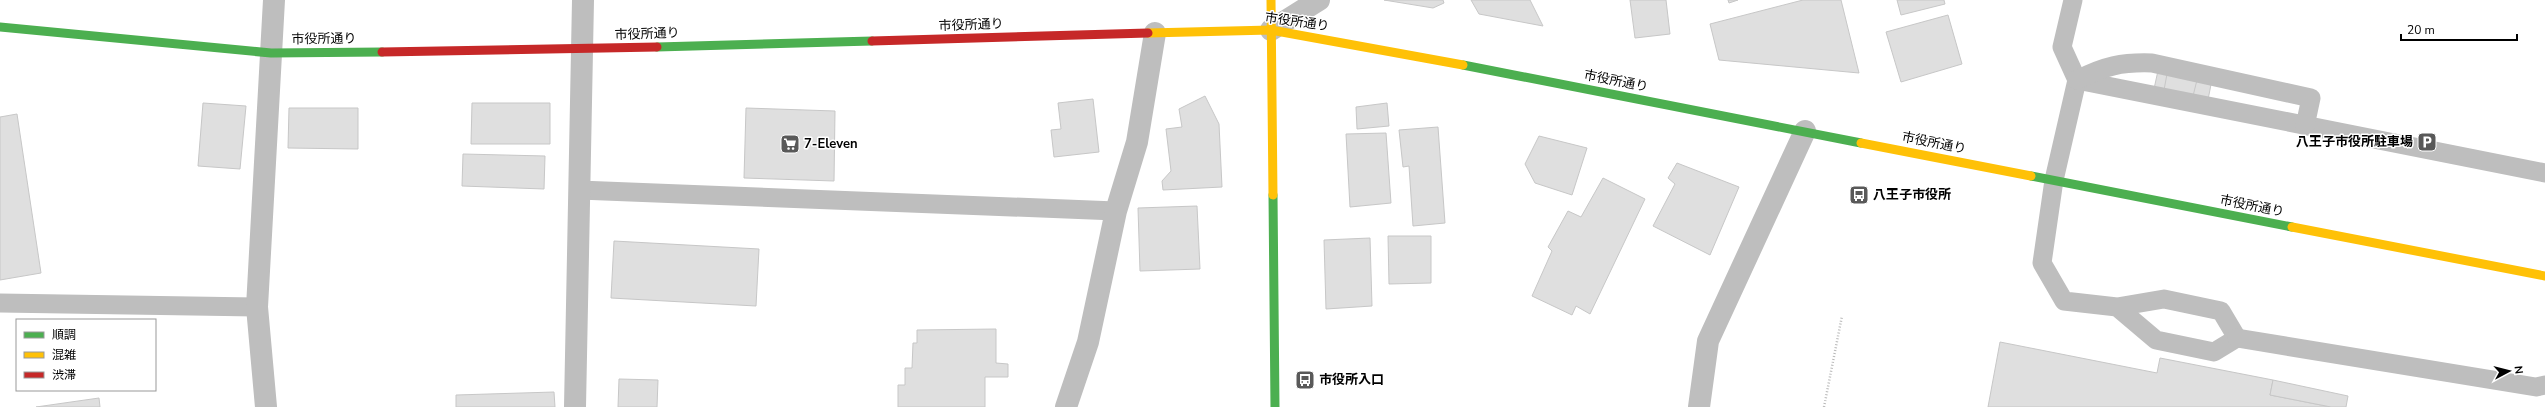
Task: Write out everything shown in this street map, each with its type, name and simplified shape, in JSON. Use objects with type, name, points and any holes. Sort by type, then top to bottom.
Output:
[{"type":"street","points":[[266,407],[257,306],[274,0]]},
{"type":"street","points":[[575,407],[583,0]]},
{"type":"street","points":[[1271,0],[1275,407]]},
{"type":"street","points":[[1271,30],[1319,0]]},
{"type":"street","name":"市役所通り","points":[[0,27],[271,53],[583,49],[1271,30],[1805,131],[2545,276]]},
{"type":"street","points":[[1066,407],[1088,342],[1116,211],[1137,142],[1155,33]]},
{"type":"street","points":[[1699,407],[1708,341],[1805,131]]},
{"type":"lane","points":[[2073,0],[2062,47],[2077,80],[2054,180],[2042,263],[2064,300],[2117,307],[2164,299],[2221,311],[2237,338]]},
{"type":"lane","points":[[2077,80],[2102,67],[2130,62],[2152,63],[2311,98],[2305,126]]},
{"type":"lane","points":[[2077,80],[2400,146],[2545,173]]},
{"type":"lane","points":[[579,190],[1116,211]]},
{"type":"lane","points":[[0,303],[257,306]]},
{"type":"lane","points":[[2117,307],[2156,340],[2214,352],[2237,338],[2536,387],[2545,385]]},
{"type":"path","points":[[1824,407],[1842,316]]},
{"type":"building","points":[[1384,0],[1443,0],[1444,3],[1433,8]]},
{"type":"building","points":[[1471,0],[1530,0],[1543,26],[1479,14]]},
{"type":"building","points":[[1630,0],[1666,0],[1670,34],[1635,38]]},
{"type":"building","points":[[1728,0],[1738,0],[1729,3]]},
{"type":"building","points":[[1803,0],[1841,0],[1859,73],[1719,60],[1710,24]]},
{"type":"building","points":[[1897,0],[1944,0],[1945,4],[1901,15]]},
{"type":"building","points":[[1948,15],[1962,64],[1901,82],[1886,32]]},
{"type":"building","points":[[2161,57],[2214,69],[2206,110],[2152,98]]},
{"type":"building","points":[[2167,74],[2197,80],[2193,96],[2164,90]]},
{"type":"building","points":[[1205,96],[1219,124],[1222,187],[1163,190],[1162,181],[1171,171],[1166,129],[1182,127],[1179,109]]},
{"type":"building","points":[[1093,99],[1099,152],[1054,157],[1051,130],[1061,129],[1058,103]]},
{"type":"building","points":[[203,103],[246,106],[240,169],[198,166]]},
{"type":"building","points":[[472,103],[550,103],[550,144],[471,144]]},
{"type":"building","points":[[1387,103],[1389,126],[1357,129],[1356,107]]},
{"type":"building","points":[[289,108],[358,108],[358,149],[288,148]]},
{"type":"building","name":"7-Eleven","points":[[746,108],[835,111],[834,181],[744,178]]},
{"type":"building","points":[[17,114],[41,273],[0,280],[0,117]]},
{"type":"building","points":[[1438,127],[1445,223],[1413,226],[1409,166],[1403,167],[1399,130]]},
{"type":"building","points":[[1386,133],[1391,203],[1350,207],[1346,134]]},
{"type":"building","points":[[1539,136],[1587,148],[1572,195],[1535,183],[1525,164]]},
{"type":"building","points":[[463,154],[545,156],[544,189],[462,186]]},
{"type":"building","points":[[1677,163],[1739,187],[1710,255],[1653,226],[1675,184],[1668,178]]},
{"type":"building","points":[[1603,178],[1645,199],[1590,314],[1576,306],[1572,315],[1532,296],[1552,251],[1548,247],[1568,211],[1581,217]]},
{"type":"building","points":[[1197,206],[1200,269],[1140,271],[1138,208]]},
{"type":"building","points":[[1388,236],[1431,236],[1431,283],[1389,284]]},
{"type":"building","points":[[1370,238],[1372,306],[1326,309],[1324,240]]},
{"type":"building","points":[[614,241],[759,249],[756,306],[611,298]]},
{"type":"building","points":[[996,329],[996,363],[1008,364],[1008,377],[985,377],[985,407],[898,407],[898,385],[905,385],[905,368],[912,368],[913,343],[917,343],[917,330]]},
{"type":"building","points":[[2000,342],[2157,373],[2160,358],[2273,380],[2270,395],[2331,407],[1988,407]]},
{"type":"building","points":[[619,379],[658,380],[657,407],[618,407]]},
{"type":"building","points":[[2273,380],[2348,396],[2346,407],[2331,407],[2270,395]]},
{"type":"building","points":[[554,392],[555,407],[456,407],[456,395]]},
{"type":"building","points":[[99,398],[100,407],[36,407]]},
{"type":"traffic: fast","points":[[0,27],[271,53],[382,52]]},
{"type":"traffic: fast","points":[[657,47],[872,41]]},
{"type":"traffic: fast","points":[[1463,65],[1861,143]]},
{"type":"traffic: fast","points":[[2031,176],[2292,227]]},
{"type":"traffic: fast","points":[[1273,195],[1275,407]]},
{"type":"traffic: slow","points":[[1271,0],[1273,195]]},
{"type":"traffic: slow","points":[[1148,33],[1271,30],[1463,65]]},
{"type":"traffic: slow","points":[[1861,143],[2031,176]]},
{"type":"traffic: slow","points":[[2292,227],[2545,276]]},
{"type":"traffic: jam","points":[[872,41],[1148,33]]},
{"type":"traffic: jam","points":[[382,52],[657,47]]},
{"type":"place","name":"八王子市役所駐車場","points":[[2427,142]]},
{"type":"place","name":"7-Eleven","points":[[790,144]]},
{"type":"place","name":"八王子市役所","points":[[1859,195]]},
{"type":"place","name":"市役所入口","points":[[1305,380]]}]
